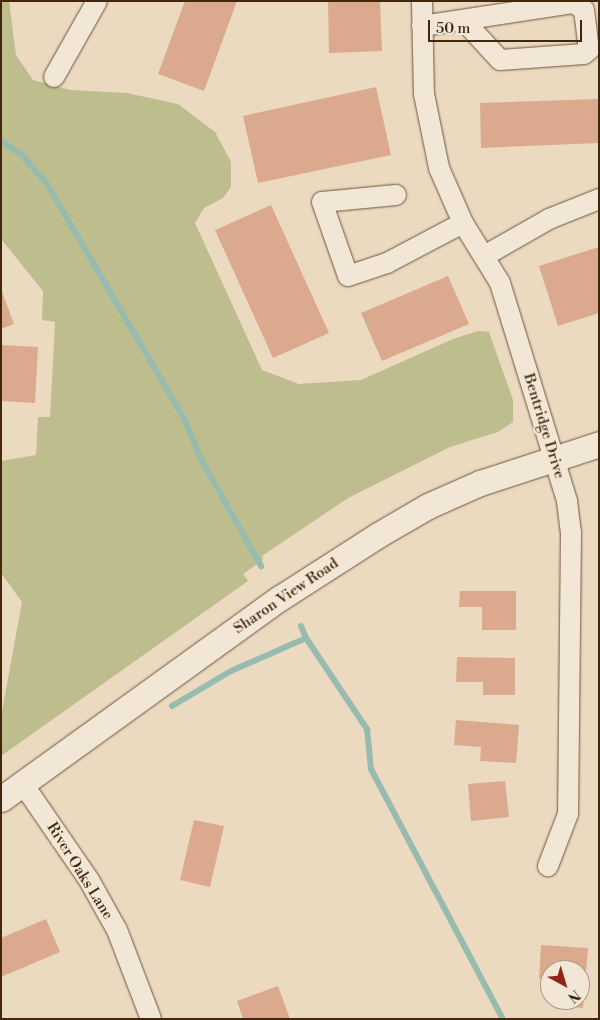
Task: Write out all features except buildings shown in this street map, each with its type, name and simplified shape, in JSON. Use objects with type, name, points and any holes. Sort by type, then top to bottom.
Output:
[{"type":"street","points":[[54,77],[97,1]]},
{"type":"street","name":"Bentridge Drive","points":[[422,1],[422,26],[430,132],[439,168],[463,223],[486,255],[500,284],[554,456],[572,532],[568,814],[548,866]]},
{"type":"street","points":[[422,26],[465,22],[497,13],[574,3],[584,10],[589,50],[584,54],[500,60],[465,22]]},
{"type":"street","points":[[396,195],[322,202],[348,276],[387,263],[463,223]]},
{"type":"street","points":[[486,255],[549,219],[599,199]]},
{"type":"street","name":"Sharon View Road","points":[[1,798],[280,598],[378,535],[428,506],[554,456],[599,444]]},
{"type":"street","name":"River Oaks Lane","points":[[23,784],[89,880],[117,930],[151,1019]]},
{"type":"shaded area","points":[[1,1],[9,1],[16,55],[33,80],[70,90],[127,93],[178,104],[215,132],[231,162],[231,187],[223,198],[204,208],[195,223],[262,370],[299,384],[361,380],[453,339],[478,331],[489,332],[513,400],[513,422],[498,432],[450,447],[348,498],[262,556],[263,560],[243,574],[248,581],[1,756],[1,717],[22,602],[1,573],[1,461],[36,455],[38,417],[50,417],[55,322],[42,320],[43,291],[1,239]]},
{"type":"waterway","points":[[1,141],[22,155],[47,184],[184,418],[201,459],[261,566]]},
{"type":"waterway","points":[[301,626],[306,638],[367,729],[371,769],[503,1019]]},
{"type":"waterway","points":[[172,706],[231,671],[306,638]]}]
